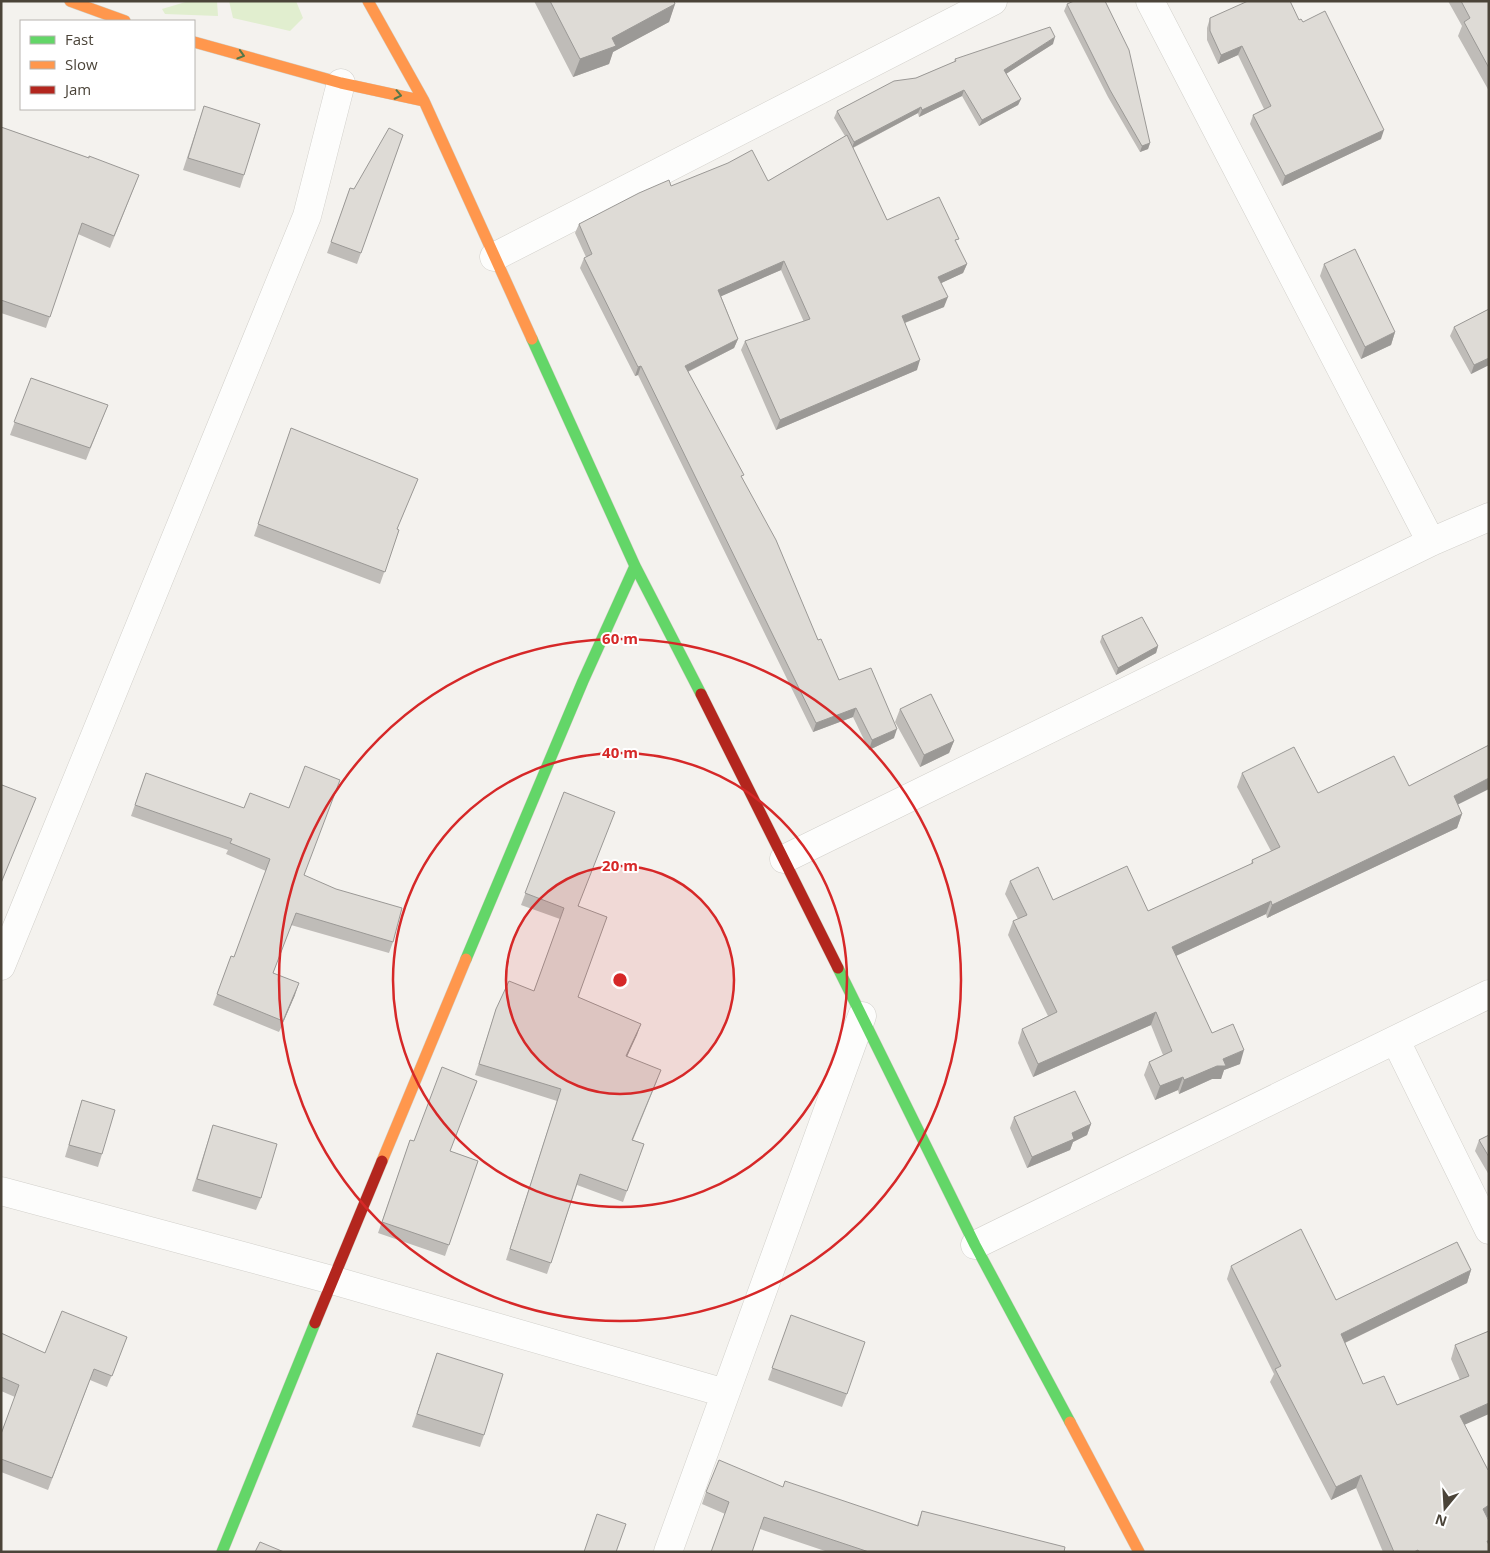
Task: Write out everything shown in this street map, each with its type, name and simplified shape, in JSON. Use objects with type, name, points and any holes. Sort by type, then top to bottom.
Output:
[{"type":"street","points":[[70,1],[122,20]]},
{"type":"street","points":[[368,1],[424,101],[635,566],[784,859],[975,1245],[1139,1552]]},
{"type":"street","points":[[494,257],[993,1]]},
{"type":"street","points":[[1150,1],[1431,542]]},
{"type":"street","points":[[195,42],[340,83],[424,101]]},
{"type":"street","points":[[1,966],[307,216],[340,83]]},
{"type":"street","points":[[784,859],[1431,542],[1489,516]]},
{"type":"street","points":[[222,1552],[332,1280],[583,681],[635,566]]},
{"type":"street","points":[[975,1245],[1489,994]]},
{"type":"street","points":[[668,1552],[862,1016]]},
{"type":"street","points":[[1396,1041],[1489,1230]]},
{"type":"street","points":[[1,1192],[332,1280],[726,1393]]},
{"type":"green space","points":[[189,1],[217,1],[218,16],[165,14],[162,9]]},
{"type":"green space","points":[[229,1],[296,1],[303,18],[290,31],[233,18]]},
{"type":"building","points":[[550,1],[674,1],[675,4],[612,38],[616,46],[580,59]]},
{"type":"building","points":[[1074,1],[1105,1],[1129,50],[1150,143],[1142,146],[1110,90],[1067,4]]},
{"type":"building","points":[[1248,1],[1290,1],[1299,20],[1301,19],[1303,22],[1325,11],[1384,130],[1285,176],[1253,115],[1271,106],[1242,46],[1221,55],[1210,31],[1210,18]]},
{"type":"building","points":[[1461,1],[1489,1],[1489,68],[1464,22],[1470,18]]},
{"type":"building","points":[[1050,27],[1055,37],[1004,70],[1021,99],[982,120],[964,90],[922,110],[921,107],[854,142],[837,111],[894,81],[916,78],[956,61],[955,59]]},
{"type":"building","points":[[204,106],[260,124],[244,175],[188,158]]},
{"type":"building","points":[[1,127],[89,158],[89,156],[139,175],[114,236],[82,223],[50,317],[1,300]]},
{"type":"building","points":[[389,128],[403,135],[361,253],[331,242],[350,188],[354,189]]},
{"type":"building","points":[[847,135],[887,220],[939,197],[959,239],[955,240],[967,264],[938,277],[948,297],[902,316],[920,360],[780,420],[745,341],[810,319],[784,261],[718,290],[738,339],[685,366],[744,475],[741,476],[776,540],[818,640],[821,639],[839,680],[871,668],[897,729],[872,740],[856,708],[816,723],[641,366],[638,367],[584,258],[592,254],[579,224],[669,180],[671,186],[728,163],[752,150],[768,181]]},
{"type":"building","points":[[1355,249],[1395,332],[1365,347],[1324,264]]},
{"type":"building","points":[[1489,309],[1489,358],[1474,365],[1454,327]]},
{"type":"building","points":[[31,378],[108,405],[90,448],[14,422]]},
{"type":"building","points":[[291,428],[418,479],[397,529],[399,530],[385,572],[258,524]]},
{"type":"building","points":[[1142,617],[1158,646],[1118,668],[1102,636]]},
{"type":"building","points":[[931,694],[954,741],[924,755],[900,709]]},
{"type":"building","points":[[1489,745],[1489,778],[1454,796],[1462,814],[1272,905],[1271,901],[1172,947],[1212,1033],[1233,1024],[1244,1050],[1223,1059],[1226,1066],[1217,1066],[1184,1080],[1183,1077],[1160,1086],[1149,1062],[1172,1051],[1156,1012],[1038,1064],[1022,1029],[1057,1012],[1013,921],[1027,915],[1010,881],[1038,867],[1053,900],[1127,866],[1148,911],[1253,863],[1252,860],[1280,847],[1242,773],[1294,747],[1318,793],[1394,756],[1409,786]]},
{"type":"building","points":[[305,766],[340,780],[304,875],[336,889],[402,908],[393,942],[296,913],[273,973],[299,983],[283,1021],[217,994],[231,956],[234,957],[270,859],[230,843],[232,839],[135,805],[146,773],[244,808],[250,793],[289,808]]},
{"type":"building","points":[[2,785],[36,798],[1,883],[1,788]]},
{"type":"building","points":[[564,792],[615,812],[578,906],[607,917],[578,997],[641,1024],[626,1056],[661,1070],[632,1140],[644,1144],[627,1191],[580,1174],[551,1263],[510,1249],[561,1089],[479,1064],[496,1009],[509,981],[534,991],[564,908],[525,893]]},
{"type":"building","points":[[442,1067],[477,1081],[450,1151],[478,1161],[449,1245],[382,1222],[410,1140],[414,1141]]},
{"type":"building","points":[[1075,1091],[1091,1124],[1072,1133],[1074,1139],[1032,1157],[1014,1117]]},
{"type":"building","points":[[82,1100],[115,1110],[102,1154],[69,1145]]},
{"type":"building","points":[[213,1125],[277,1144],[261,1198],[197,1179]]},
{"type":"building","points":[[1489,1135],[1489,1157],[1479,1140]]},
{"type":"building","points":[[1301,1229],[1336,1300],[1457,1242],[1471,1270],[1341,1334],[1363,1384],[1384,1376],[1397,1405],[1469,1376],[1455,1345],[1489,1331],[1489,1403],[1460,1416],[1489,1469],[1489,1505],[1483,1509],[1489,1521],[1489,1541],[1487,1541],[1489,1552],[1419,1552],[1418,1550],[1414,1552],[1394,1552],[1361,1475],[1336,1487],[1275,1369],[1281,1366],[1231,1266]]},
{"type":"building","points":[[62,1311],[127,1337],[112,1376],[94,1369],[52,1478],[1,1459],[1,1434],[19,1385],[1,1377],[1,1333],[45,1353]]},
{"type":"building","points":[[791,1315],[865,1342],[847,1394],[772,1368]]},
{"type":"building","points":[[437,1353],[503,1374],[484,1435],[417,1414]]},
{"type":"building","points":[[719,1460],[783,1487],[785,1481],[918,1526],[922,1511],[1065,1547],[1064,1552],[869,1552],[764,1517],[752,1552],[711,1552],[729,1502],[706,1492]]},
{"type":"building","points":[[597,1514],[626,1524],[616,1552],[584,1552]]},
{"type":"building","points":[[260,1542],[284,1552],[255,1552]]},
{"type":"traffic: fast","points":[[532,339],[635,566],[701,694]]},
{"type":"traffic: fast","points":[[466,959],[583,681],[635,566]]},
{"type":"traffic: fast","points":[[838,968],[975,1245],[1070,1422]]},
{"type":"traffic: fast","points":[[222,1552],[315,1323]]},
{"type":"traffic: slow","points":[[70,1],[122,20]]},
{"type":"traffic: slow","points":[[368,1],[424,101],[532,339]]},
{"type":"traffic: slow","points":[[195,42],[341,83],[424,101]]},
{"type":"traffic: slow","points":[[382,1161],[466,959]]},
{"type":"traffic: slow","points":[[1070,1422],[1139,1552]]},
{"type":"traffic: jam","points":[[701,694],[838,968]]},
{"type":"traffic: jam","points":[[315,1323],[382,1161]]}]
